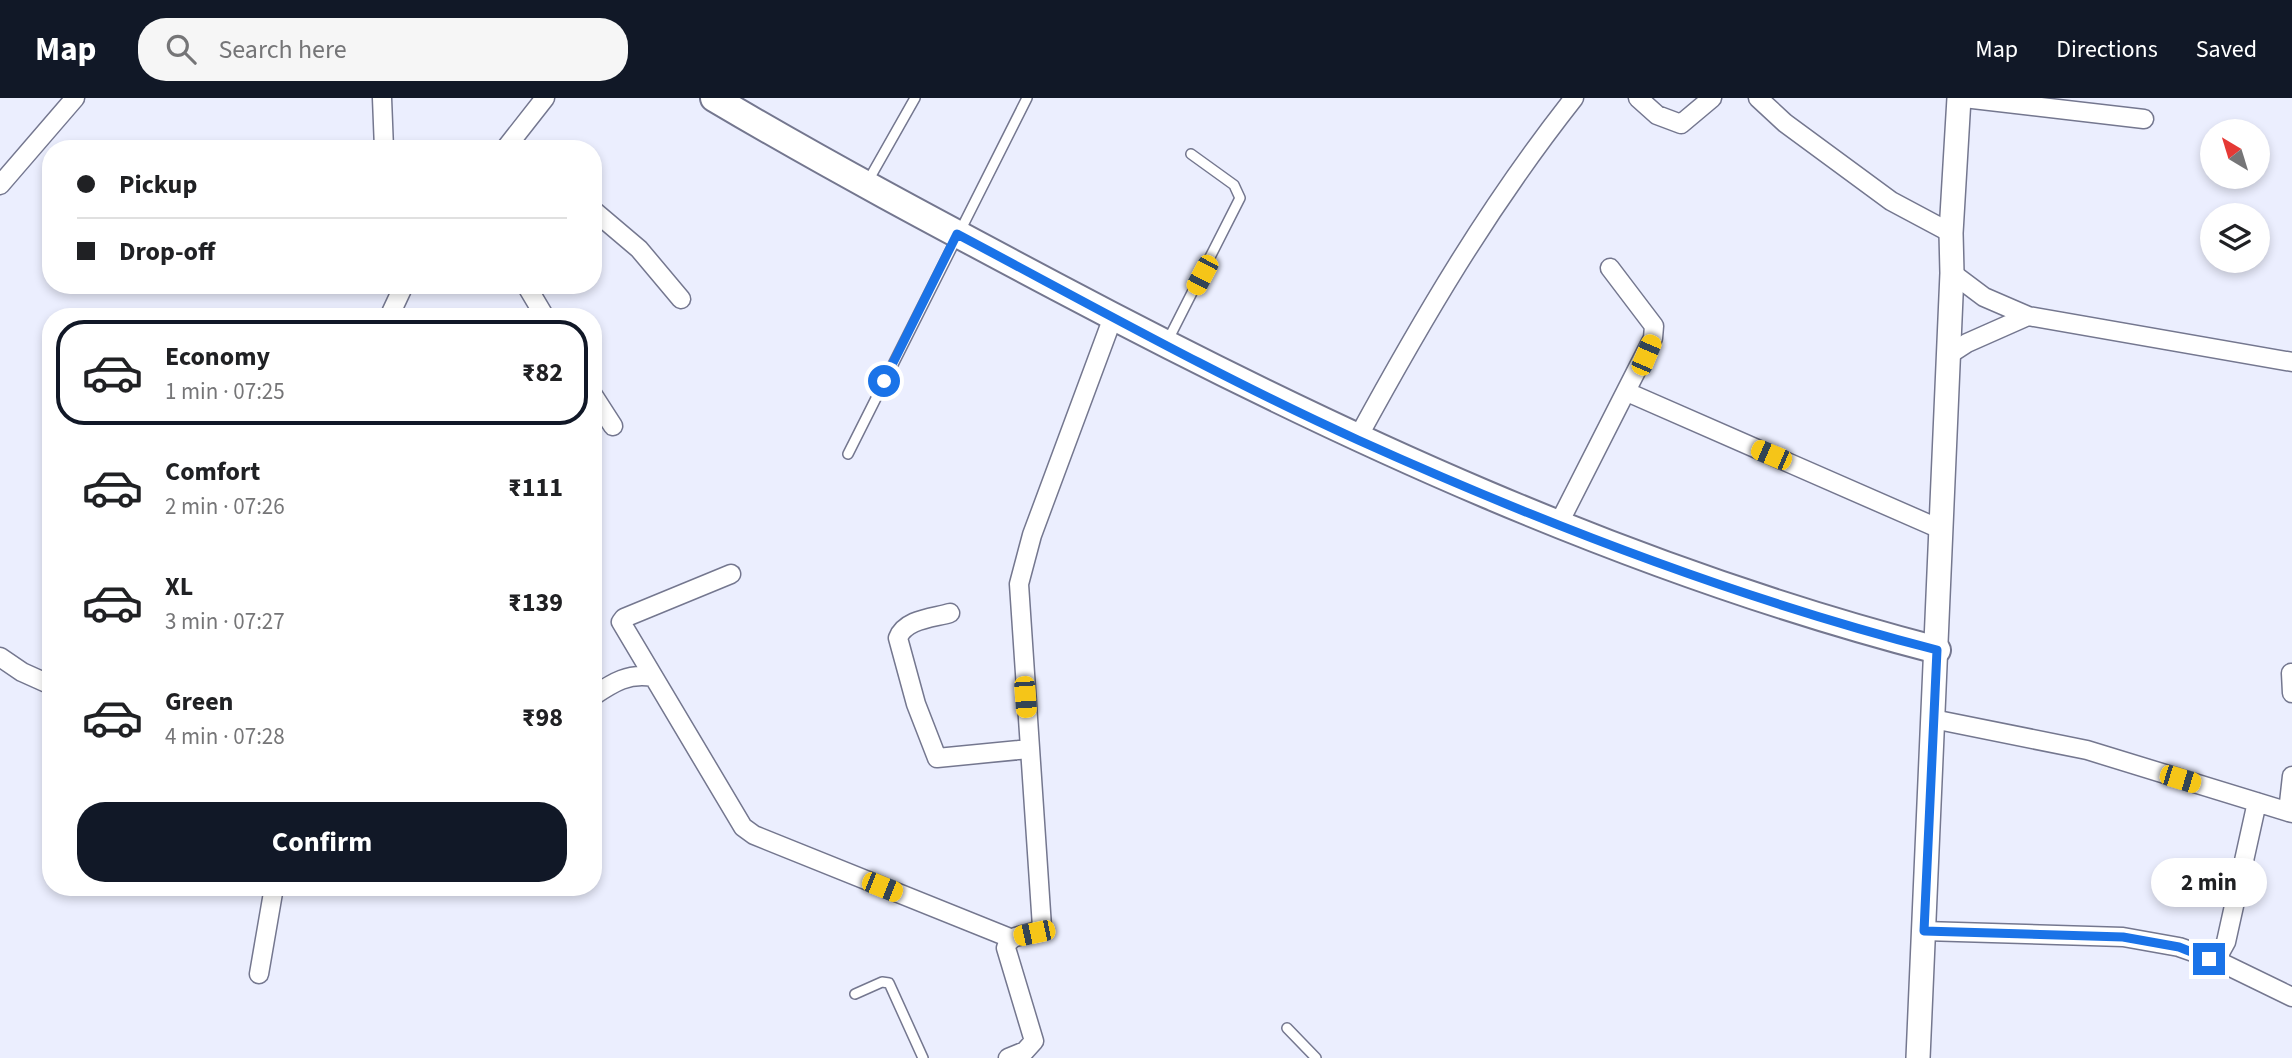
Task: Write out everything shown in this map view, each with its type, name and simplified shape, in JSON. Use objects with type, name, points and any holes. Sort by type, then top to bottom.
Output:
[{"type":"main road","points":[[714,98],[865,186],[1112,317],[1357,439],[1558,525],[1825,621],[1937,650]]},
{"type":"street","points":[[0,185],[75,98]]},
{"type":"street","points":[[382,98],[384,140]]},
{"type":"street","points":[[514,140],[545,98]]},
{"type":"street","points":[[1357,439],[1437,293],[1501,195],[1574,98]]},
{"type":"street","points":[[1638,98],[1657,116],[1681,124],[1712,98]]},
{"type":"street","points":[[1758,98],[1784,123],[1891,201],[1951,233]]},
{"type":"street","points":[[1918,1058],[1937,650],[1952,273],[1951,233],[1962,98],[2144,119]]},
{"type":"street","points":[[602,218],[639,249],[681,299]]},
{"type":"street","points":[[1558,525],[1653,338],[1654,326],[1610,268]]},
{"type":"street","points":[[1952,273],[1984,297],[2028,316],[2292,362]]},
{"type":"street","points":[[1947,356],[1967,343],[2028,316]]},
{"type":"street","points":[[731,574],[621,622],[732,812],[748,831],[1010,938],[1034,933],[1042,927],[1018,584],[1032,535],[1112,317]]},
{"type":"street","points":[[1627,392],[1940,528]]},
{"type":"street","points":[[602,410],[612,426]]},
{"type":"street","points":[[950,613],[911,624],[903,629],[898,638],[916,704],[937,758],[1029,749]]},
{"type":"street","points":[[0,657],[22,672],[42,681]]},
{"type":"street","points":[[2291,673],[2292,693]]},
{"type":"street","points":[[602,690],[621,678],[636,675],[653,677]]},
{"type":"street","points":[[1934,719],[2087,750],[2290,812],[2292,776]]},
{"type":"street","points":[[2216,960],[2226,942],[2257,802]]},
{"type":"street","points":[[259,974],[272,896]]},
{"type":"street","points":[[1924,931],[2123,937],[2179,947],[2216,960],[2292,997]]},
{"type":"street","points":[[1008,1058],[1025,1051],[1034,1041],[1006,948],[1010,938]]},
{"type":"lane","points":[[865,186],[915,98]]},
{"type":"lane","points":[[848,454],[1027,98]]},
{"type":"lane","points":[[1166,345],[1240,198],[1234,185],[1191,154]]},
{"type":"lane","points":[[855,993],[882,982],[889,982],[923,1058]]},
{"type":"lane","points":[[1287,1028],[1316,1058]]},
{"type":"route","points":[[884,381],[957,234],[1166,345],[1357,439],[1558,525],[1825,621],[1937,650],[1924,931],[2123,937],[2179,947],[2209,959]]}]
